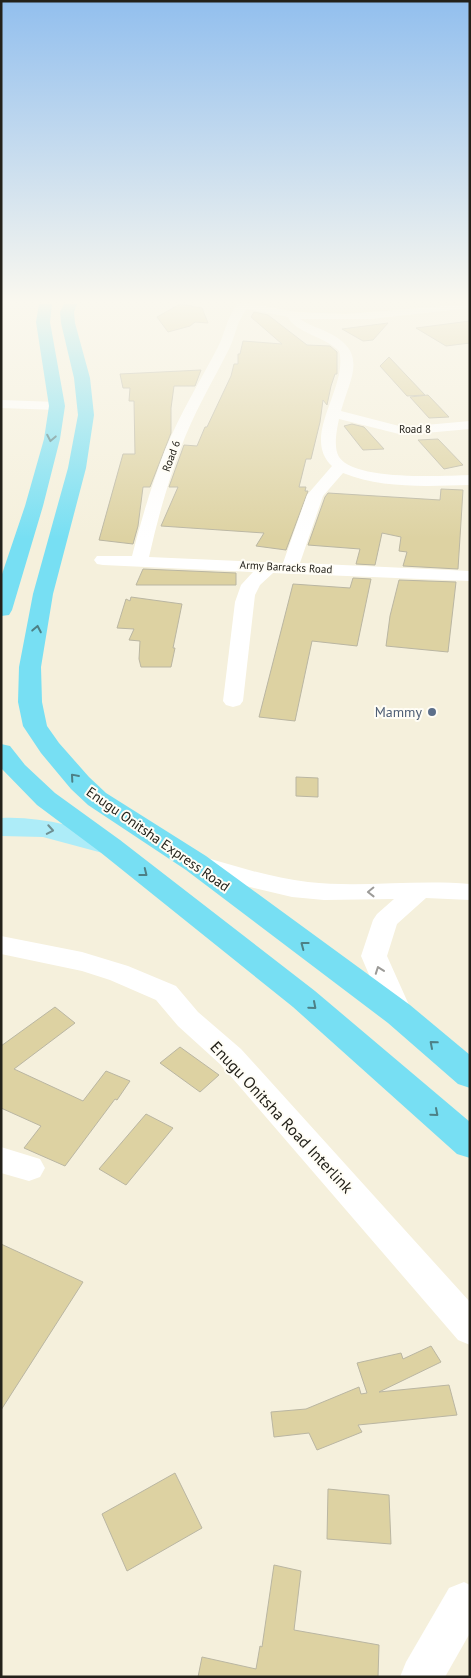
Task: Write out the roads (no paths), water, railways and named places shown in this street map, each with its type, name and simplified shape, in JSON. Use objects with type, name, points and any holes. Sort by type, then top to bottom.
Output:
[{"type":"highway","points":[[1,610],[37,497],[52,439],[56,406],[52,382]]},
{"type":"highway","name":"Enugu Onitsha Express Road","points":[[82,382],[86,415],[77,468],[43,594],[30,667],[30,702],[35,726],[56,755],[80,783],[97,799],[196,863],[398,1014],[470,1075]]},
{"type":"highway","points":[[1,751],[16,770],[46,799],[110,846],[304,999],[470,1143]]},
{"type":"main road","points":[[1,827],[42,828],[66,832],[110,846]]},
{"type":"street","name":"Road 6","points":[[140,560],[149,521],[173,449],[204,382]]},
{"type":"street","points":[[343,382],[333,413],[331,450],[333,459],[340,467],[371,477],[412,480],[470,480]]},
{"type":"street","points":[[1,404],[56,406]]},
{"type":"street","name":"Road 8","points":[[333,413],[404,431],[470,425]]},
{"type":"street","points":[[290,568],[315,495],[340,467]]},
{"type":"street","name":"Army Barracks Road","points":[[103,560],[140,560],[470,576]]},
{"type":"street","points":[[233,701],[247,589],[254,580],[271,566]]},
{"type":"street","points":[[196,863],[295,890],[323,892],[447,889],[470,892]]},
{"type":"street","points":[[398,1014],[374,956],[386,920],[420,890]]},
{"type":"street","name":"Enugu Onitsha Road Interlink","points":[[1,945],[82,962],[119,973],[166,993],[188,1019],[232,1057],[470,1328]]},
{"type":"street","points":[[421,1677],[464,1603]]},
{"type":"place","name":"Mammy","points":[[432,712]]}]
